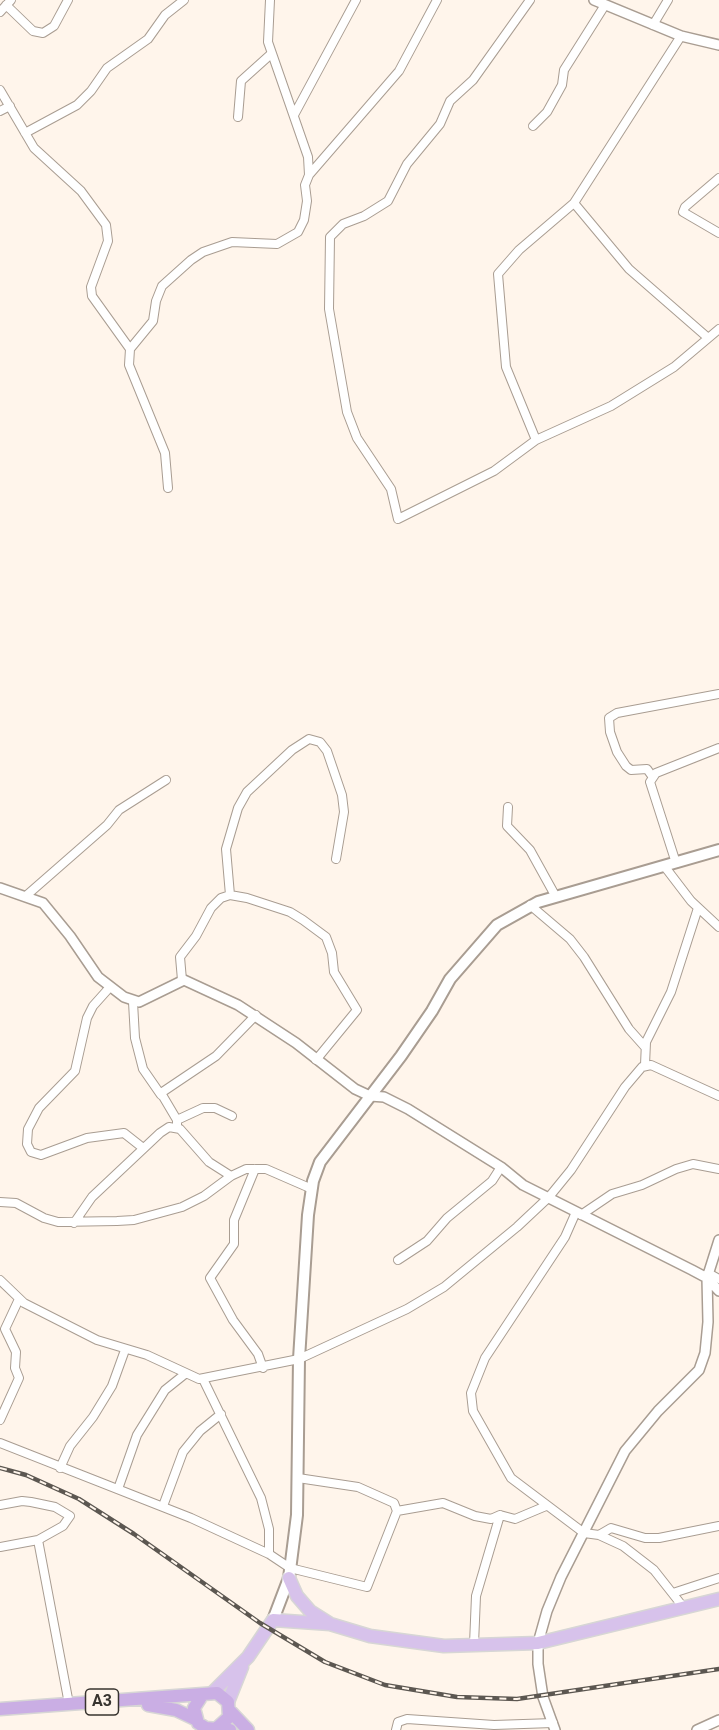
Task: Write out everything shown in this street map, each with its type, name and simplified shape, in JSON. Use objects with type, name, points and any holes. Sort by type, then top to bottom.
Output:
[{"type":"highway","name":"A3","points":[[0,1709],[208,1693]]},
{"type":"highway","points":[[199,1725],[194,1707],[208,1693],[222,1695],[248,1730]]},
{"type":"highway","name":"A3","points":[[0,1716],[142,1705],[176,1710],[199,1725],[230,1730]]},
{"type":"highway","points":[[217,1728],[226,1722],[229,1707]]},
{"type":"main road","points":[[208,1693],[248,1656],[273,1620],[289,1573],[298,1478],[299,1359],[312,1189],[315,1172],[324,1155],[432,1011],[450,979],[496,925],[530,905],[719,850]]},
{"type":"main road","points":[[289,1573],[297,1596],[310,1611],[330,1624]]},
{"type":"main road","points":[[273,1620],[330,1624],[399,1642],[444,1646],[538,1643],[719,1599]]},
{"type":"main road","points":[[229,1707],[248,1656]]},
{"type":"street","points":[[0,12],[9,3],[33,31],[43,33],[54,26],[68,0]]},
{"type":"street","points":[[25,133],[77,105],[107,68],[148,39],[165,15],[183,0]]},
{"type":"street","points":[[261,63],[268,42],[270,0]]},
{"type":"street","points":[[294,115],[356,0]]},
{"type":"street","points":[[168,488],[165,453],[129,365],[130,349],[153,321],[156,301],[162,286],[197,256],[232,242],[277,244],[298,232],[306,208],[305,185],[309,175],[399,71],[437,0]]},
{"type":"street","points":[[530,0],[472,80],[450,101],[440,124],[407,164],[388,201],[364,216],[343,224],[330,237],[329,309],[338,372],[351,425],[391,489],[398,520],[494,471],[536,440],[630,395],[674,367],[719,329]]},
{"type":"street","points":[[594,0],[609,4],[681,36],[719,45]]},
{"type":"street","points":[[653,25],[668,0]]},
{"type":"street","points":[[533,126],[547,112],[562,85],[564,70],[609,4]]},
{"type":"street","points":[[536,440],[506,367],[498,274],[519,250],[574,203],[681,36]]},
{"type":"street","points":[[268,42],[308,157],[309,175]]},
{"type":"street","points":[[238,117],[241,81],[271,54]]},
{"type":"street","points":[[0,90],[33,148],[92,204],[106,225],[108,241],[91,286],[92,296],[130,349]]},
{"type":"street","points":[[0,111],[9,106]]},
{"type":"street","points":[[719,178],[685,207],[683,212],[719,233]]},
{"type":"street","points":[[574,203],[629,269],[707,337]]},
{"type":"street","points":[[676,863],[650,786],[652,776],[647,769],[632,771],[626,766],[610,732],[609,718],[617,713],[719,694]]},
{"type":"street","points":[[230,895],[226,849],[238,808],[247,792],[292,750],[309,740],[320,742],[327,751],[342,795],[344,812],[336,859]]},
{"type":"street","points":[[652,776],[673,765],[719,748]]},
{"type":"street","points":[[27,895],[107,825],[119,810],[166,780]]},
{"type":"street","points":[[508,807],[507,826],[530,850],[556,897]]},
{"type":"street","points":[[665,867],[698,908],[719,927]]},
{"type":"street","points":[[0,888],[27,895],[43,903],[56,916],[98,977],[133,1002],[166,992],[182,980]]},
{"type":"street","points":[[182,980],[180,957],[196,936],[211,908],[221,898],[230,895],[290,912],[323,933],[330,943],[334,972],[357,1010],[316,1060]]},
{"type":"street","points":[[530,905],[570,939],[584,957],[629,1029],[645,1047]]},
{"type":"street","points":[[645,1065],[645,1047],[671,992],[698,908]]},
{"type":"street","points":[[182,980],[256,1016],[355,1089],[370,1096],[384,1097],[408,1108],[501,1167],[523,1185],[719,1279]]},
{"type":"street","points":[[110,987],[93,1006],[87,1018],[75,1071],[39,1108],[28,1129],[27,1144],[31,1152],[41,1155],[87,1138],[124,1133],[143,1148]]},
{"type":"street","points":[[133,1002],[135,1038],[143,1070],[161,1095],[177,1124],[209,1161],[231,1176]]},
{"type":"street","points":[[161,1095],[216,1056],[256,1016]]},
{"type":"street","points":[[0,1280],[19,1299],[97,1340],[147,1355],[185,1374],[203,1379],[299,1359],[407,1309],[444,1287],[549,1197],[592,1141],[634,1073],[645,1065],[658,1068],[719,1096]]},
{"type":"street","points":[[74,1222],[92,1197],[160,1133],[203,1108],[215,1108],[232,1116]]},
{"type":"street","points":[[684,1608],[654,1570],[623,1546],[599,1535],[584,1533],[511,1478],[473,1411],[471,1393],[485,1358],[565,1237],[578,1213],[612,1194],[642,1185],[685,1166],[704,1164],[719,1169]]},
{"type":"street","points":[[398,1260],[427,1241],[447,1218],[492,1181],[501,1167]]},
{"type":"street","points":[[0,1202],[16,1203],[44,1218],[74,1222],[134,1220],[182,1207],[204,1196],[241,1170],[255,1168],[274,1172],[312,1189]]},
{"type":"street","points":[[255,1168],[234,1220],[234,1244],[210,1278],[233,1320],[258,1354],[263,1368]]},
{"type":"street","points":[[396,1730],[398,1722],[407,1719],[554,1727],[543,1697],[538,1643],[561,1577],[632,1441],[699,1370],[705,1353],[708,1322],[708,1275],[719,1240]]},
{"type":"street","points":[[708,1275],[719,1291]]},
{"type":"street","points":[[0,1420],[20,1378],[15,1368],[16,1352],[5,1329],[19,1299]]},
{"type":"street","points":[[60,1468],[70,1446],[93,1417],[112,1386],[125,1350]]},
{"type":"street","points":[[118,1489],[137,1435],[165,1390],[185,1374]]},
{"type":"street","points":[[203,1379],[261,1498],[269,1529],[269,1554]]},
{"type":"street","points":[[163,1506],[183,1452],[200,1431],[221,1414]]},
{"type":"street","points":[[0,1443],[163,1506],[269,1554],[289,1573],[367,1587],[397,1511],[394,1503],[358,1487],[298,1478]]},
{"type":"street","points":[[0,1505],[22,1501],[31,1502],[55,1507],[70,1515],[63,1526],[39,1540],[0,1547]]},
{"type":"street","points":[[397,1511],[443,1503],[475,1516],[491,1519],[500,1515],[515,1519],[546,1506]]},
{"type":"street","points":[[474,1644],[476,1596],[500,1515]]},
{"type":"street","points":[[599,1535],[611,1528],[645,1538],[659,1538],[719,1526]]},
{"type":"street","points":[[39,1540],[54,1609],[60,1660],[69,1704]]},
{"type":"street","points":[[674,1593],[719,1578]]},
{"type":"street","points":[[697,1730],[719,1720]]},
{"type":"railway","points":[[0,1468],[26,1475],[79,1499],[134,1534],[260,1623],[325,1662],[385,1685],[457,1697],[517,1699],[719,1669]]}]
